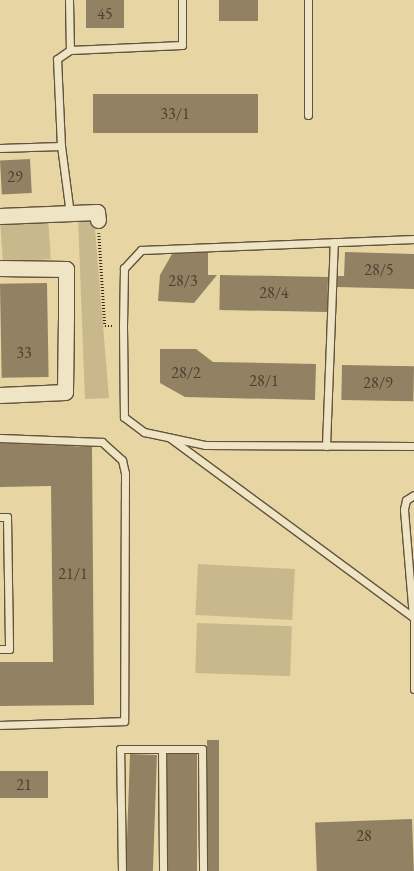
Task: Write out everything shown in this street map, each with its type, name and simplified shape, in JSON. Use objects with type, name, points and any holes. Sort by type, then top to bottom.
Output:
[{"type":"street","points":[[0,216],[70,215],[97,212],[98,220]]},
{"type":"street","points":[[0,268],[66,269],[65,392],[0,396]]},
{"type":"lane","points":[[69,0],[70,50]]},
{"type":"lane","points":[[70,215],[61,146],[57,59],[70,50],[182,45],[182,0]]},
{"type":"lane","points":[[308,0],[308,115]]},
{"type":"lane","points":[[0,148],[61,146]]},
{"type":"lane","points":[[414,239],[141,250],[124,268],[123,326],[124,417],[144,432],[205,445],[414,446]]},
{"type":"lane","points":[[326,446],[334,242]]},
{"type":"lane","points":[[168,436],[413,617]]},
{"type":"lane","points":[[0,438],[102,442],[122,460],[125,489],[124,721],[0,724]]},
{"type":"lane","points":[[414,495],[406,500],[404,509],[413,617],[414,689]]},
{"type":"lane","points":[[0,517],[7,517],[9,649],[0,649]]},
{"type":"lane","points":[[122,871],[120,749],[202,749],[203,871]]},
{"type":"lane","points":[[162,749],[163,871]]},
{"type":"path","points":[[98,220],[105,326],[123,326]]},
{"type":"shaded area","points":[[78,217],[94,217],[109,398],[85,399]]},
{"type":"shaded area","points":[[48,218],[51,259],[3,262],[0,221]]},
{"type":"shaded area","points":[[198,564],[295,569],[292,620],[195,615]]},
{"type":"shaded area","points":[[197,623],[292,626],[290,676],[195,673]]},
{"type":"building","points":[[86,0],[124,0],[124,28],[86,28]]},
{"type":"building","points":[[219,0],[258,0],[258,21],[219,21]]},
{"type":"building","points":[[93,94],[258,94],[258,133],[93,133]]},
{"type":"building","points":[[30,159],[32,193],[2,195],[0,161]]},
{"type":"building","points":[[208,252],[208,275],[217,275],[194,303],[158,301],[160,275],[172,254]]},
{"type":"building","points":[[345,252],[414,254],[414,289],[337,287],[338,276],[344,276]]},
{"type":"building","points":[[220,275],[328,277],[327,312],[219,310]]},
{"type":"building","points":[[47,283],[49,377],[2,378],[0,284]]},
{"type":"building","points":[[160,349],[196,349],[213,362],[316,364],[315,400],[185,397],[160,383]]},
{"type":"building","points":[[342,365],[414,366],[413,401],[341,400]]},
{"type":"building","points":[[0,443],[92,447],[94,705],[0,706],[0,662],[53,662],[51,486],[0,487]]},
{"type":"building","points":[[207,740],[219,740],[219,871],[207,871]]},
{"type":"building","points":[[130,754],[157,755],[153,871],[126,871]]},
{"type":"building","points":[[167,754],[197,754],[197,871],[167,871]]},
{"type":"building","points":[[0,771],[48,771],[48,798],[0,798]]},
{"type":"building","points":[[412,819],[414,871],[317,871],[315,822]]}]
